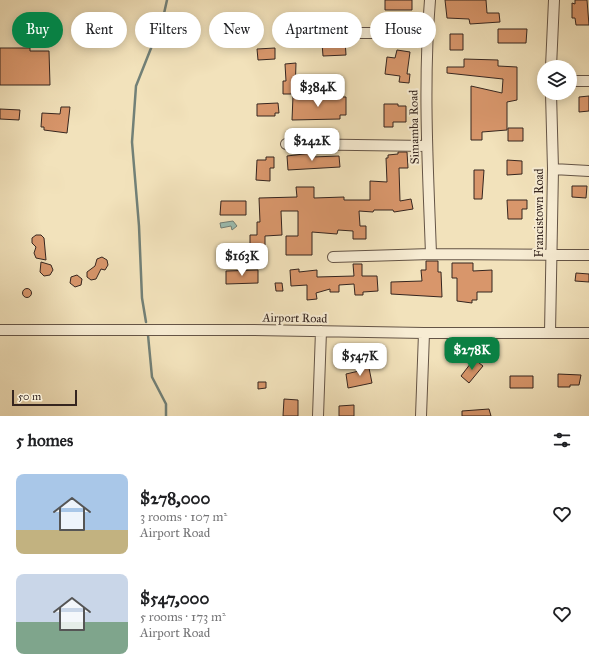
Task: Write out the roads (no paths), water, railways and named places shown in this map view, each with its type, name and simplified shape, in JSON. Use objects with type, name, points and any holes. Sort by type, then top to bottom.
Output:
[{"type":"street","name":"Simamba Road","points":[[429,12],[430,0]]},
{"type":"street","points":[[551,60],[554,0]]},
{"type":"street","name":"Simamba Road","points":[[427,48],[427,146],[431,254]]},
{"type":"street","points":[[577,81],[589,81]]},
{"type":"street","name":"Francistown Road","points":[[550,333],[553,169],[551,100]]},
{"type":"street","points":[[286,144],[427,146]]},
{"type":"street","points":[[553,169],[589,171]]},
{"type":"street","points":[[333,256],[431,254],[552,256],[589,255]]},
{"type":"street","name":"Airport Road","points":[[0,330],[589,333]]},
{"type":"street","points":[[318,416],[321,331]]},
{"type":"street","points":[[421,416],[424,333]]},
{"type":"water","points":[[233,221],[237,226],[232,230],[231,226],[221,228],[220,223]]},
{"type":"waterway","points":[[146,322],[142,298],[139,226],[132,142],[136,86],[163,18],[167,0]]},
{"type":"waterway","points":[[148,335],[152,377],[166,404],[166,416]]}]
